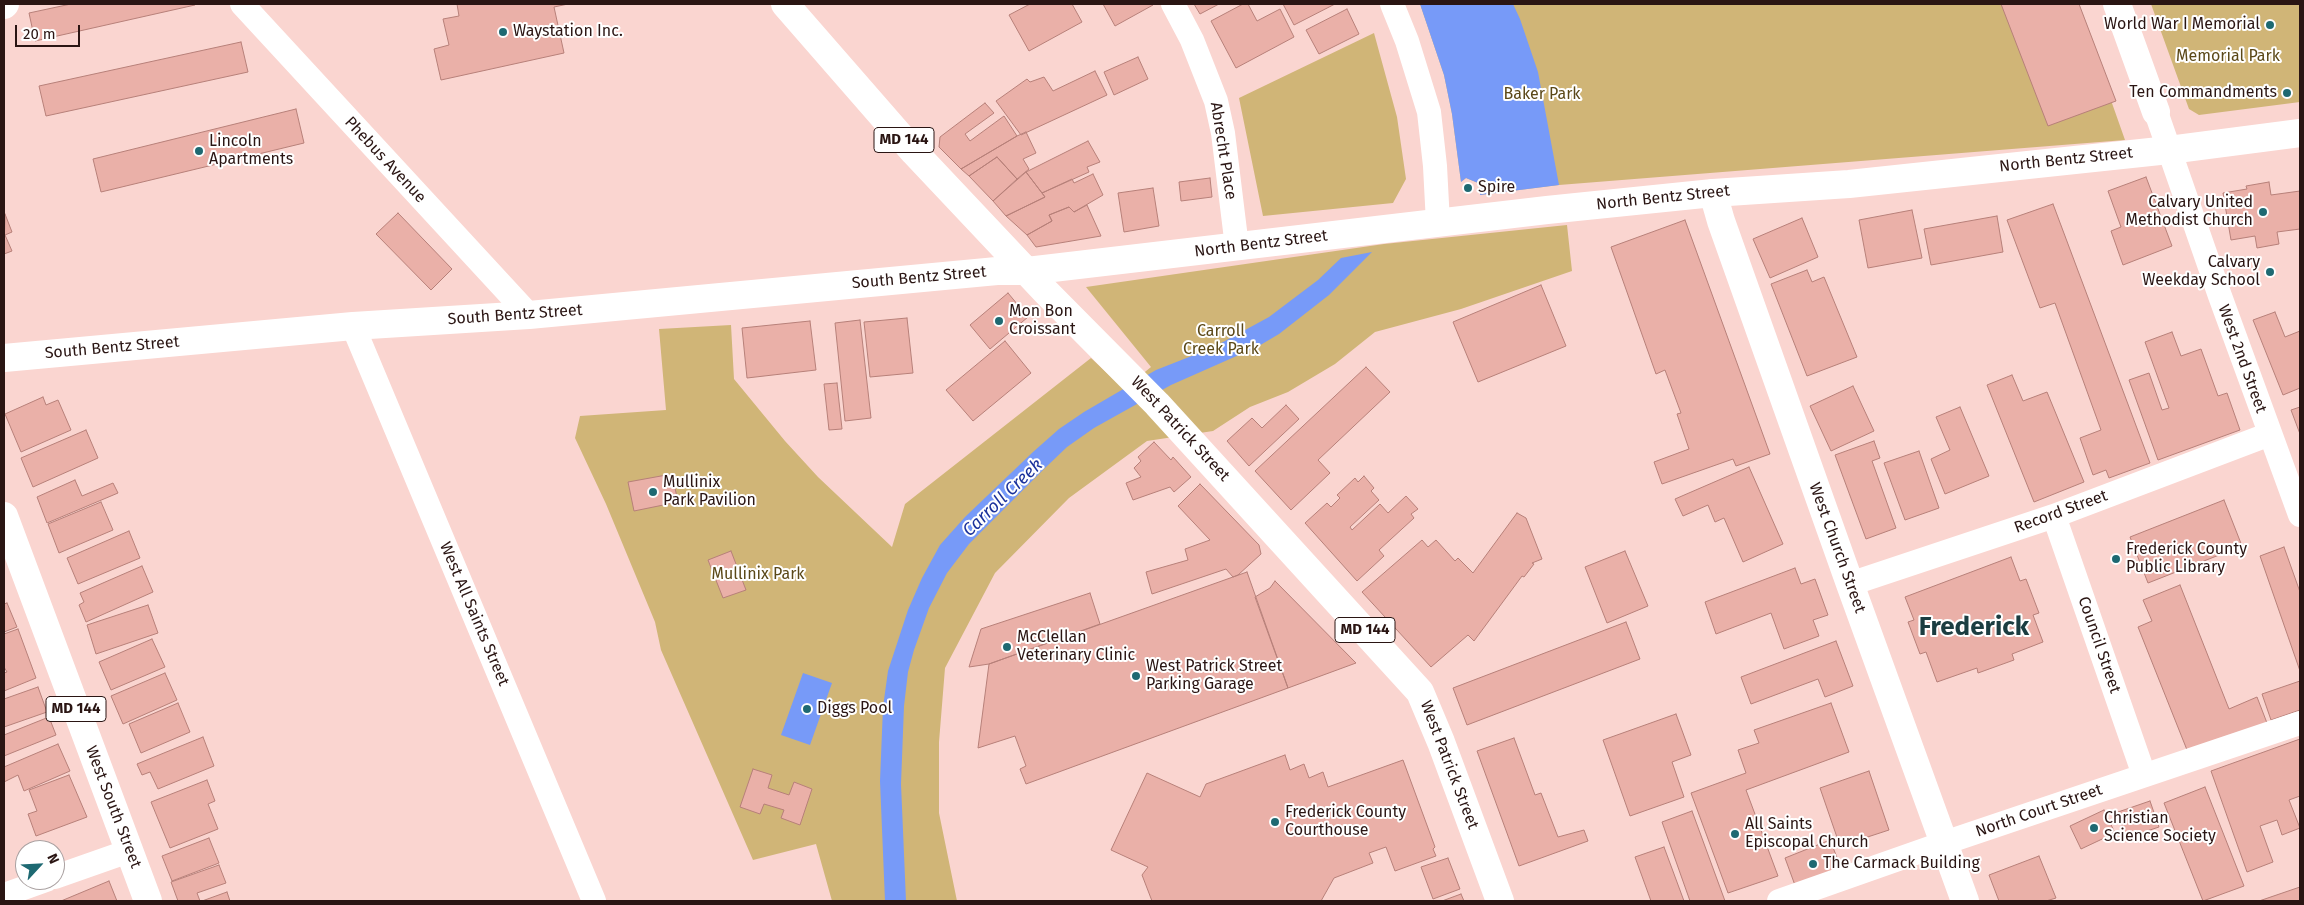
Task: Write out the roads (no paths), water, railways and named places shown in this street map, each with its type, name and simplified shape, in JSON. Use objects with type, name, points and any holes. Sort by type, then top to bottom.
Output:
[{"type":"main road","name":"West Patrick Street","points":[[785,4],[914,152],[1027,271],[1158,404],[1420,692],[1441,742],[1500,901]]},
{"type":"main road","name":"West 2nd Street","points":[[2117,4],[2156,112]]},
{"type":"main road","name":"North Bentz Street","points":[[1027,271],[1713,193],[1849,184],[2170,150],[2300,133]]},
{"type":"main road","name":"West Church Street","points":[[1713,193],[1721,221],[1964,901]]},
{"type":"main road","name":"South Bentz Street","points":[[4,358],[353,326],[529,314],[996,271],[1027,271]]},
{"type":"main road","name":"West South Street","points":[[4,516],[148,901]]},
{"type":"street","name":"Phebus Avenue","points":[[242,4],[529,314]]},
{"type":"street","name":"Abrecht Place","points":[[1173,4],[1192,40],[1216,101],[1223,133],[1237,247]]},
{"type":"street","points":[[1392,4],[1407,40],[1428,112],[1435,166],[1438,223]]},
{"type":"street","name":"West 2nd Street","points":[[2156,112],[2300,514]]},
{"type":"street","name":"West All Saints Street","points":[[353,326],[594,901]]},
{"type":"street","name":"Record Street","points":[[1850,584],[2054,516],[2270,434]]},
{"type":"street","name":"Council Street","points":[[2054,516],[2144,775]]},
{"type":"street","name":"North Court Street","points":[[1779,901],[1944,843],[2300,723]]},
{"type":"street","points":[[65,873],[129,851]]},
{"type":"street","points":[[4,895],[18,890]]},
{"type":"water","points":[[1420,4],[1513,4],[1538,72],[1559,185],[1480,195],[1481,187],[1478,183],[1466,178],[1461,182],[1452,114],[1444,75]]},
{"type":"water","name":"Carroll Creek","points":[[1372,252],[1329,295],[1279,334],[1257,347],[1171,385],[1094,428],[1067,447],[969,544],[947,573],[929,608],[908,672],[904,706],[901,784],[906,901],[885,901],[880,781],[883,707],[888,671],[908,610],[922,578],[940,545],[965,517],[1033,452],[1059,429],[1084,412],[1156,370],[1212,348],[1269,317],[1318,280],[1341,258]]},
{"type":"water","name":"Diggs Pool","points":[[803,673],[832,683],[810,745],[781,735]]},
{"type":"place","name":"World War I Memorial","points":[[2270,25]]},
{"type":"place","name":"Waystation Inc.","points":[[503,32]]},
{"type":"place","name":"Ten Commandments","points":[[2287,93]]},
{"type":"place","name":"Lincoln Apartments","points":[[199,151]]},
{"type":"place","name":"Spire","points":[[1468,188]]},
{"type":"place","name":"Calvary United Methodist Church","points":[[2263,212]]},
{"type":"place","name":"Calvary Weekday School","points":[[2270,272]]},
{"type":"place","name":"Mon Bon Croissant","points":[[999,321]]},
{"type":"place","name":"Mullinix Park Pavilion","points":[[653,492]]},
{"type":"place","name":"Frederick County Public Library","points":[[2116,559]]},
{"type":"place","name":"McClellan Veterinary Clinic","points":[[1007,647]]},
{"type":"place","name":"West Patrick Street Parking Garage","points":[[1136,676]]},
{"type":"place","name":"Diggs Pool","points":[[807,709]]},
{"type":"place","name":"Frederick County Courthouse","points":[[1275,822]]},
{"type":"place","name":"Christian Science Society","points":[[2094,828]]},
{"type":"place","name":"All Saints Episcopal Church","points":[[1735,834]]},
{"type":"place","name":"The Carmack Building","points":[[1813,864]]},
{"type":"district","name":"Frederick","points":[[1974,628]]},
{"type":"park label","name":"Memorial Park","points":[[2228,57]]},
{"type":"park label","name":"Baker Park","points":[[1542,95]]},
{"type":"park label","name":"Carroll Creek Park","points":[[1221,341]]},
{"type":"park label","name":"Mullinix Park","points":[[758,575]]}]
